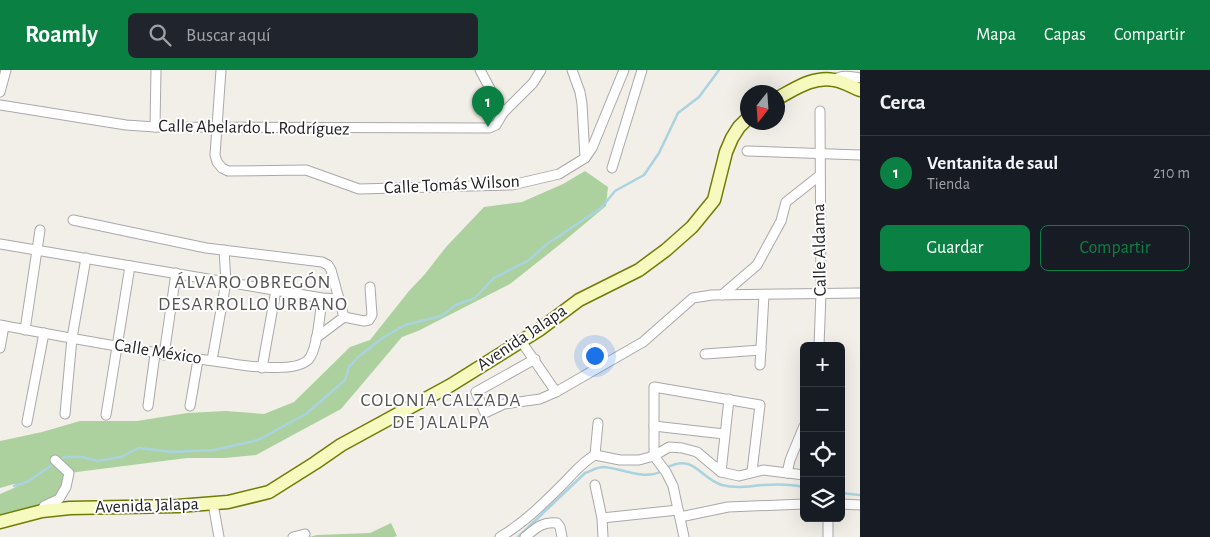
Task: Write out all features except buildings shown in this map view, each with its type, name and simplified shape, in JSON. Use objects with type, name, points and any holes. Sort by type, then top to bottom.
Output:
[{"type":"street","points":[[0,92],[6,70]]},
{"type":"street","points":[[155,127],[156,70]]},
{"type":"street","points":[[218,128],[221,70]]},
{"type":"street","points":[[480,70],[503,113]]},
{"type":"street","name":"Calle Abelardo L. Rodríguez","points":[[0,105],[126,125],[155,127],[489,128],[496,125],[503,113],[532,83],[541,70]]},
{"type":"street","points":[[572,70],[582,104],[585,158]]},
{"type":"street","name":"Calle Tomás Wilson","points":[[218,128],[215,154],[217,162],[222,168],[235,172],[306,170],[359,190],[512,185],[559,174],[585,158],[592,148],[624,70]]},
{"type":"street","points":[[612,168],[642,70]]},
{"type":"street","points":[[835,80],[846,76],[860,78]]},
{"type":"street","points":[[785,94],[811,81],[835,80],[860,90]]},
{"type":"street","name":"Calle Aldama","points":[[819,342],[821,293],[820,111]]},
{"type":"street","name":"Avenida Jalapa","points":[[0,522],[42,511],[103,507],[213,504],[244,499],[269,492],[341,445],[439,392],[545,326],[579,300],[639,270],[666,250],[692,227],[714,200],[729,145],[740,126]]},
{"type":"street","points":[[747,151],[860,155]]},
{"type":"street","points":[[722,295],[757,265],[781,221],[786,202],[819,176]]},
{"type":"street","points":[[73,220],[224,250],[322,262],[328,265],[331,270],[344,317]]},
{"type":"street","points":[[25,330],[40,230]]},
{"type":"street","points":[[0,244],[322,298],[339,299]]},
{"type":"street","points":[[212,360],[226,282],[224,250]]},
{"type":"street","points":[[65,414],[72,338],[86,258]]},
{"type":"street","points":[[106,415],[130,266]]},
{"type":"street","points":[[148,406],[176,273]]},
{"type":"street","points":[[316,338],[344,317],[364,321],[369,320],[372,315],[370,287]]},
{"type":"street","points":[[262,368],[276,290]]},
{"type":"street","points":[[535,359],[476,392],[485,413],[504,404],[540,398],[556,392],[643,342],[694,298],[722,295],[860,293]]},
{"type":"street","points":[[760,364],[764,295]]},
{"type":"street","points":[[316,338],[322,298]]},
{"type":"street","points":[[0,348],[2,326]]},
{"type":"street","name":"Calle México","points":[[2,326],[160,354],[262,368],[300,364],[308,360],[312,354],[316,338]]},
{"type":"street","points":[[27,422],[44,333]]},
{"type":"street","points":[[521,341],[556,392]]},
{"type":"street","points":[[705,354],[761,350]]},
{"type":"street","points":[[190,406],[198,360]]},
{"type":"street","points":[[684,537],[673,486],[666,472],[654,456],[654,387],[760,405],[752,471]]},
{"type":"street","points":[[721,472],[729,399]]},
{"type":"street","points":[[595,455],[598,423]]},
{"type":"street","points":[[654,426],[724,434]]},
{"type":"street","points":[[787,473],[790,460],[802,432]]},
{"type":"street","points":[[500,537],[514,529],[553,494],[585,461],[595,455],[620,460],[639,460],[654,456],[669,447],[697,452],[721,472],[739,476],[752,471],[764,470],[800,475]]},
{"type":"street","points":[[42,511],[44,506],[59,499],[66,487],[69,473],[55,460]]},
{"type":"street","points":[[595,485],[602,518],[603,537]]},
{"type":"street","points":[[213,504],[219,537]]},
{"type":"street","points":[[602,518],[679,514],[728,507],[800,504]]},
{"type":"street","points":[[845,504],[860,506]]},
{"type":"street","points":[[525,537],[539,525],[552,522],[560,527],[562,537]]},
{"type":"street","points":[[828,522],[828,537]]},
{"type":"street","points":[[293,537],[305,534]]},
{"type":"green space","points":[[585,171],[608,187],[606,206],[510,284],[418,331],[402,337],[341,409],[256,455],[225,458],[187,458],[69,473],[57,495],[26,510],[0,517],[0,494],[17,485],[14,484],[0,488],[0,441],[80,421],[137,421],[187,413],[226,411],[264,414],[294,402],[350,347],[370,340],[446,247],[484,207],[522,202],[563,184]]},
{"type":"green space","points":[[391,523],[397,536],[394,537],[309,537],[370,533]]},
{"type":"waterway","points":[[60,460],[65,457],[82,457],[97,461],[121,457],[139,448],[172,452],[214,450],[258,440],[306,414],[345,380],[349,367],[358,357],[384,337],[405,325],[441,316],[456,305],[475,298],[494,278],[529,260],[547,244],[601,208],[615,191],[644,175],[659,153],[678,113],[699,97],[719,70]]},
{"type":"waterway","points":[[14,486],[27,482],[55,463]]},
{"type":"waterway","points":[[666,468],[684,463],[696,468],[714,482],[733,487],[779,484],[800,486]]},
{"type":"waterway","points":[[518,537],[585,473],[603,467],[648,475],[662,471]]},
{"type":"waterway","points":[[845,493],[860,495]]},
{"type":"place","name":"Ventanita de saul","points":[[488,127]]},
{"type":"district","name":"ÁLVARO OBREGÓN DESARROLLO URBANO","points":[[253,293]]},
{"type":"district","name":"COLONIA CALZADA DE JALALPA","points":[[441,411]]}]
